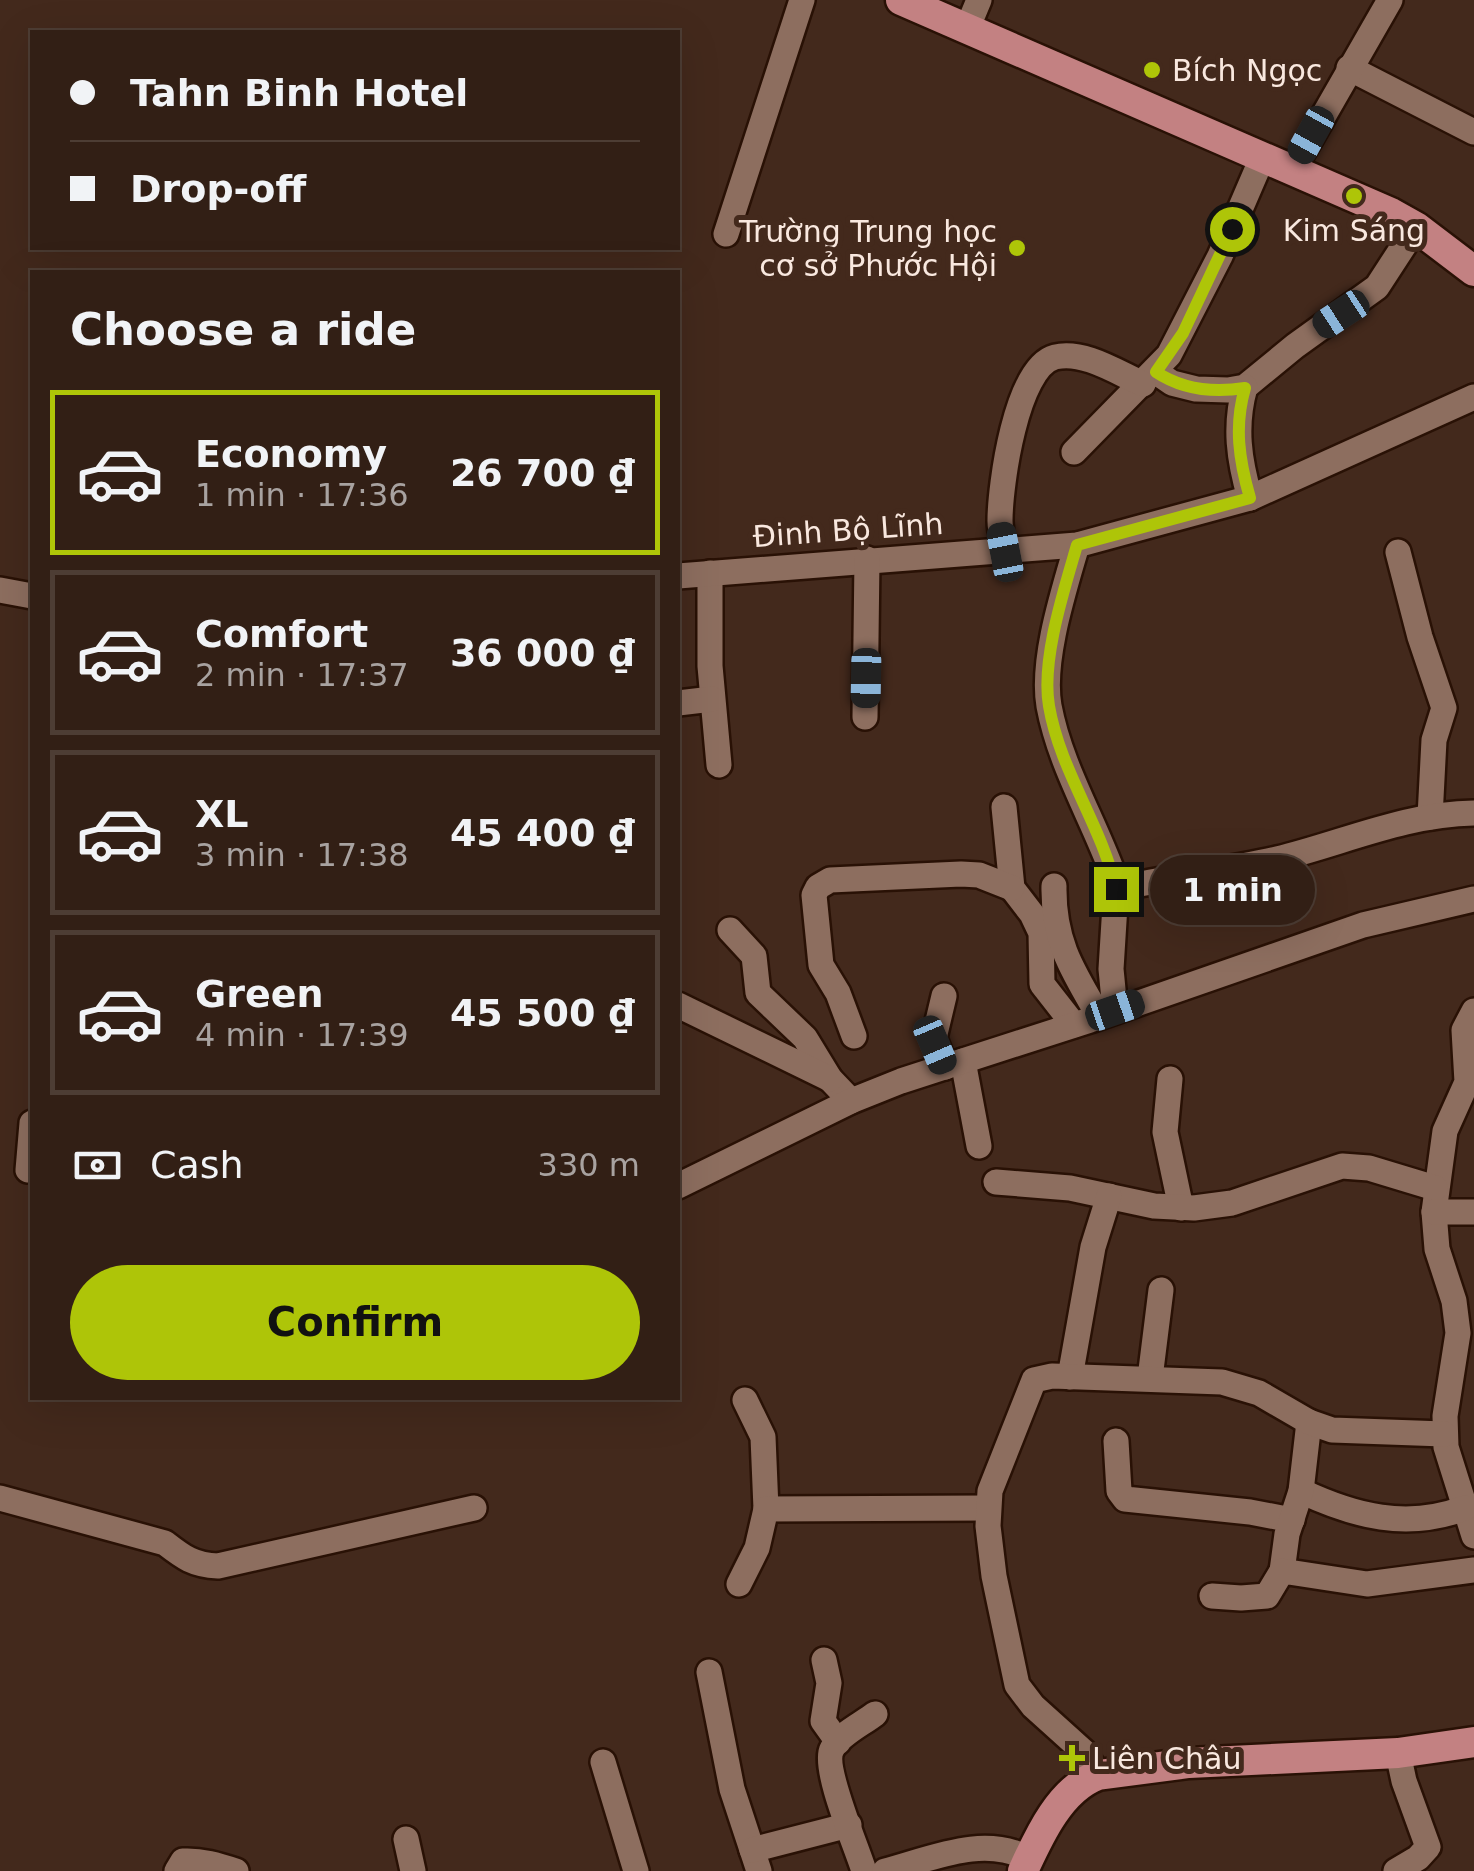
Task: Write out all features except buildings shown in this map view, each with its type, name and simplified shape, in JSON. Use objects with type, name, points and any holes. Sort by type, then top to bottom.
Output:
[{"type":"main road","points":[[901,0],[1263,156],[1416,227],[1474,271]]},
{"type":"main road","points":[[1026,1865],[1067,1796],[1098,1774],[1174,1764],[1398,1753],[1474,1741]]},
{"type":"street","points":[[726,234],[802,0]]},
{"type":"street","points":[[967,29],[980,0]]},
{"type":"street","points":[[1292,169],[1384,2]]},
{"type":"street","points":[[1349,68],[1474,132]]},
{"type":"street","points":[[1074,452],[1149,378],[1183,333],[1263,156]]},
{"type":"street","points":[[1250,498],[1238,440],[1245,388],[1377,287],[1416,227]]},
{"type":"street","points":[[1005,552],[1000,518],[1005,474],[1026,390],[1039,366],[1058,356],[1072,357],[1196,389],[1245,388]]},
{"type":"street","name":"Đinh Bộ Lĩnh","points":[[680,576],[1077,545],[1250,498],[1474,397]]},
{"type":"street","points":[[1077,545],[1052,653],[1048,703],[1116,889],[1110,969],[1096,1017]]},
{"type":"street","points":[[1398,552],[1444,708],[1434,740],[1430,817]]},
{"type":"street","points":[[865,717],[867,560]]},
{"type":"street","points":[[710,573],[712,699],[718,765]]},
{"type":"street","points":[[0,590],[30,596]]},
{"type":"street","points":[[680,703],[712,699]]},
{"type":"street","points":[[1004,808],[1012,888]]},
{"type":"street","points":[[1116,889],[1275,859],[1399,822],[1474,813]]},
{"type":"street","points":[[854,1036],[838,993],[821,965],[814,895],[823,882],[961,874],[979,875],[1012,888],[1041,933],[1044,990],[1096,1017]]},
{"type":"street","points":[[1054,886],[1054,911],[1063,952],[1096,1017]]},
{"type":"street","points":[[680,1185],[851,1101],[1362,924],[1474,899]]},
{"type":"street","points":[[730,930],[754,956],[758,993],[804,1038],[830,1079],[851,1101]]},
{"type":"street","points":[[944,996],[934,1038],[954,1064],[979,1146]]},
{"type":"street","points":[[680,1006],[830,1079]]},
{"type":"street","points":[[1474,1011],[1464,1030],[1467,1082],[1446,1131],[1435,1200],[1438,1250],[1457,1315],[1458,1348],[1464,1368],[1447,1400],[1444,1434],[1474,1536]]},
{"type":"street","points":[[1170,1079],[1166,1143],[1182,1208]]},
{"type":"street","points":[[28,1170],[30,1146]]},
{"type":"street","points":[[996,1182],[1182,1208],[1232,1203],[1342,1166],[1369,1168],[1435,1200],[1474,1212]]},
{"type":"street","points":[[1070,1376],[1093,1247],[1109,1196]]},
{"type":"street","points":[[1150,1378],[1161,1290]]},
{"type":"street","points":[[1098,1774],[1084,1752],[1033,1706],[1017,1685],[994,1576],[988,1508],[996,1472],[1031,1384],[1044,1376],[1070,1376],[1238,1385],[1274,1400],[1309,1422],[1349,1432],[1444,1434]]},
{"type":"street","points":[[740,1584],[757,1548],[766,1509],[763,1437],[745,1400]]},
{"type":"street","points":[[1212,1596],[1267,1596],[1282,1571],[1301,1491],[1309,1422]]},
{"type":"street","points":[[1116,1440],[1119,1491],[1125,1499],[1292,1520]]},
{"type":"street","points":[[1301,1491],[1336,1508],[1371,1517],[1426,1518],[1466,1499]]},
{"type":"street","points":[[0,1498],[164,1543],[186,1561],[205,1566],[474,1508]]},
{"type":"street","points":[[766,1509],[988,1508]]},
{"type":"street","points":[[1282,1571],[1367,1584],[1474,1570]]},
{"type":"street","points":[[824,1660],[829,1683],[823,1721],[838,1742]]},
{"type":"street","points":[[709,1672],[732,1788],[756,1860],[849,1824]]},
{"type":"street","points":[[864,1871],[829,1762],[838,1742],[875,1714]]},
{"type":"street","points":[[1396,1871],[1428,1847],[1398,1753]]},
{"type":"street","points":[[604,1762],[636,1871]]},
{"type":"street","points":[[406,1839],[413,1871]]},
{"type":"street","points":[[885,1871],[986,1846],[1008,1849],[1026,1865]]},
{"type":"street","points":[[177,1871],[187,1860],[236,1871]]},
{"type":"place","name":"Bích Ngọc","points":[[1152,70]]},
{"type":"place","name":"Kim Sáng","points":[[1354,196]]},
{"type":"place","name":"Trường Trung học cơ sở Phước Hội","points":[[1017,248]]},
{"type":"place","name":"Liên Châu","points":[[1072,1758]]},
{"type":"route","points":[[1116,889],[1055,731],[1048,703],[1052,653],[1077,545],[1250,498],[1238,440],[1245,388],[1196,389],[1172,383],[1156,372],[1183,333],[1232,229]]}]
